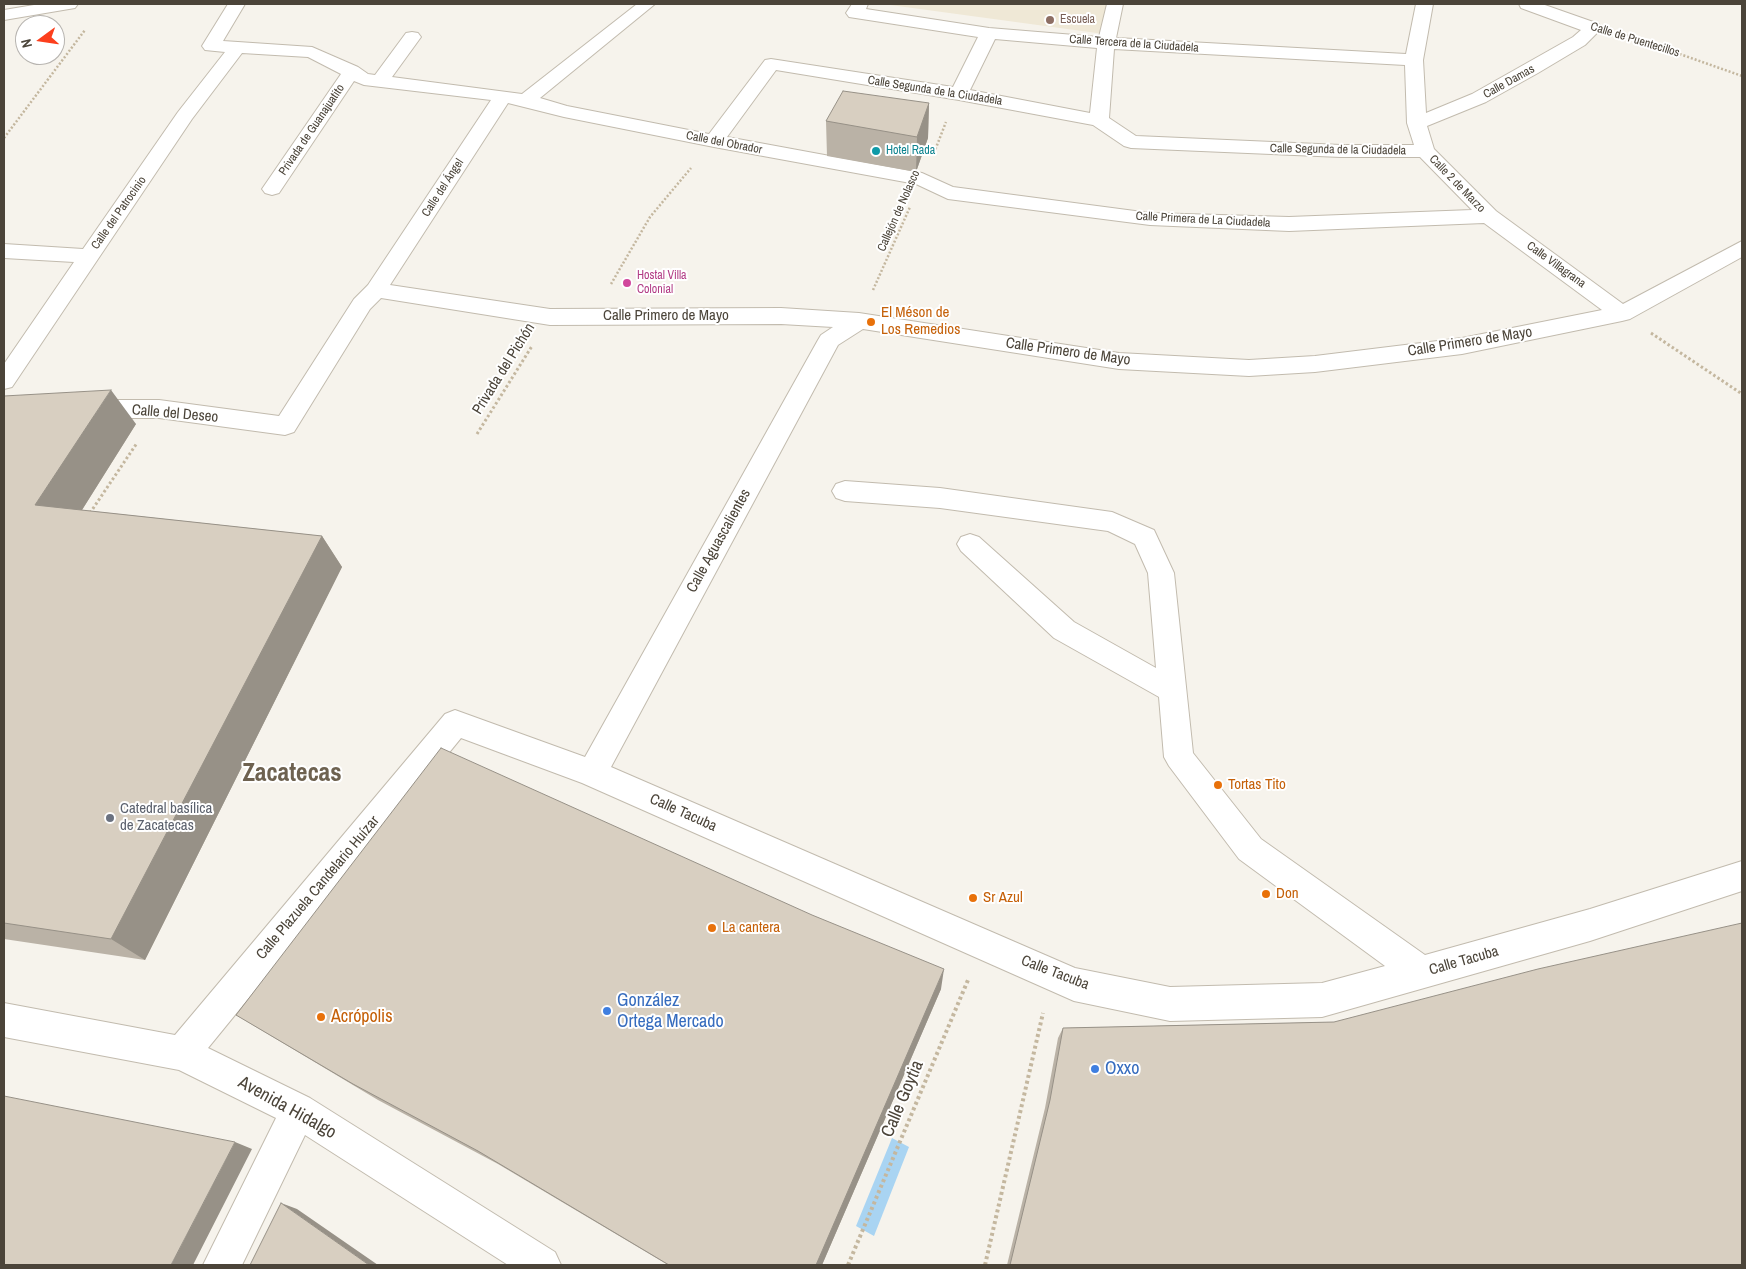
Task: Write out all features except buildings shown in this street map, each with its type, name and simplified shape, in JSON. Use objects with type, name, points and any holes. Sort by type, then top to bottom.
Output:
[{"type":"street","points":[[4,15],[69,4]]},
{"type":"street","points":[[236,4],[211,46],[312,52],[352,71],[364,79],[526,100],[647,4]]},
{"type":"street","points":[[1099,120],[1106,43],[1115,4]]},
{"type":"street","name":"Calle 2 de Marzo","points":[[1425,4],[1414,60],[1417,123],[1425,151],[1489,216]]},
{"type":"street","name":"Calle de Puentecillos","points":[[1527,4],[1593,28]]},
{"type":"street","name":"Calle Tercera de la Ciudadela","points":[[858,8],[989,33],[1106,43],[1414,60]]},
{"type":"street","name":"Calle Damas","points":[[1417,123],[1479,98],[1532,70],[1578,41],[1593,28]]},
{"type":"street","points":[[959,94],[989,33]]},
{"type":"street","points":[[380,81],[412,37]]},
{"type":"street","name":"Calle del Patrocinio","points":[[4,381],[185,116],[238,48]]},
{"type":"street","name":"Calle Segunda de la Ciudadela","points":[[714,141],[771,64],[959,94],[1099,120],[1131,142],[1332,151],[1425,151]]},
{"type":"street","name":"Privada de Guanajuatito","points":[[272,189],[352,71]]},
{"type":"street","name":"Calle del Ángel","points":[[285,426],[362,304],[376,290],[504,96]]},
{"type":"street","name":"Calle del Obrador","points":[[526,100],[564,111],[714,141],[922,179]]},
{"type":"street","name":"Calle Primera de La Ciudadela","points":[[922,179],[948,193],[1150,219],[1289,224],[1489,216]]},
{"type":"street","name":"Calle Villagrana","points":[[1489,216],[1622,314]]},
{"type":"street","name":"Calle Primero de Mayo","points":[[376,290],[550,317],[781,316],[859,321],[1119,361],[1249,368],[1315,364],[1462,346],[1622,314],[1742,248]]},
{"type":"street","points":[[4,251],[89,256]]},
{"type":"street","name":"Calle Aguascalientes","points":[[592,773],[829,340],[859,321]]},
{"type":"street","name":"Calle del Deseo","points":[[72,410],[159,409],[285,426]]},
{"type":"street","points":[[846,491],[940,498],[1112,522],[1145,537],[1161,573],[1179,757],[1250,849],[1422,972]]},
{"type":"street","points":[[970,544],[1064,630],[1173,692]]},
{"type":"street","name":"Calle Tacuba","points":[[455,723],[592,773],[1074,984],[1170,1004],[1322,1000],[1590,925],[1742,876]]},
{"type":"street","name":"Calle Plazuela Candelario Huízar","points":[[182,1053],[455,723]]},
{"type":"street","name":"Avenida Hidalgo","points":[[4,1020],[182,1053],[298,1110],[542,1265]]},
{"type":"street","points":[[222,1265],[298,1110]]},
{"type":"path","points":[[4,138],[88,27]]},
{"type":"path","name":"Calle de Puentecillos","points":[[1593,28],[1618,32],[1742,76]]},
{"type":"path","name":"Callejón de Nolasco","points":[[859,321],[949,115]]},
{"type":"path","points":[[592,317],[650,217],[714,141]]},
{"type":"path","points":[[1622,314],[1742,394]]},
{"type":"path","name":"Privada del Pichón","points":[[477,434],[550,317]]},
{"type":"path","points":[[89,515],[159,409]]},
{"type":"path","name":"Calle Goytia","points":[[848,1265],[983,944]]},
{"type":"path","points":[[985,1265],[1052,974]]},
{"type":"shaded area","name":"Escuela","points":[[883,4],[1108,4],[1104,34]]},
{"type":"water","points":[[892,1138],[909,1147],[874,1236],[856,1226]]},
{"type":"place","name":"Escuela","points":[[1050,20]]},
{"type":"place","name":"Hotel Rada","points":[[876,151]]},
{"type":"place","name":"Hostal Villa Colonial","points":[[627,283]]},
{"type":"place","name":"El Méson de Los Remedios","points":[[871,322]]},
{"type":"place","name":"Tortas Tito","points":[[1218,785]]},
{"type":"place","name":"Catedral basílica de Zacatecas","points":[[110,818]]},
{"type":"place","name":"Don","points":[[1266,894]]},
{"type":"place","name":"Sr Azul","points":[[973,898]]},
{"type":"place","name":"La cantera","points":[[712,928]]},
{"type":"place","name":"González Ortega Mercado","points":[[607,1011]]},
{"type":"place","name":"Acrópolis","points":[[321,1017]]},
{"type":"place","name":"Oxxo","points":[[1095,1069]]},
{"type":"district","name":"Zacatecas","points":[[292,774]]}]
